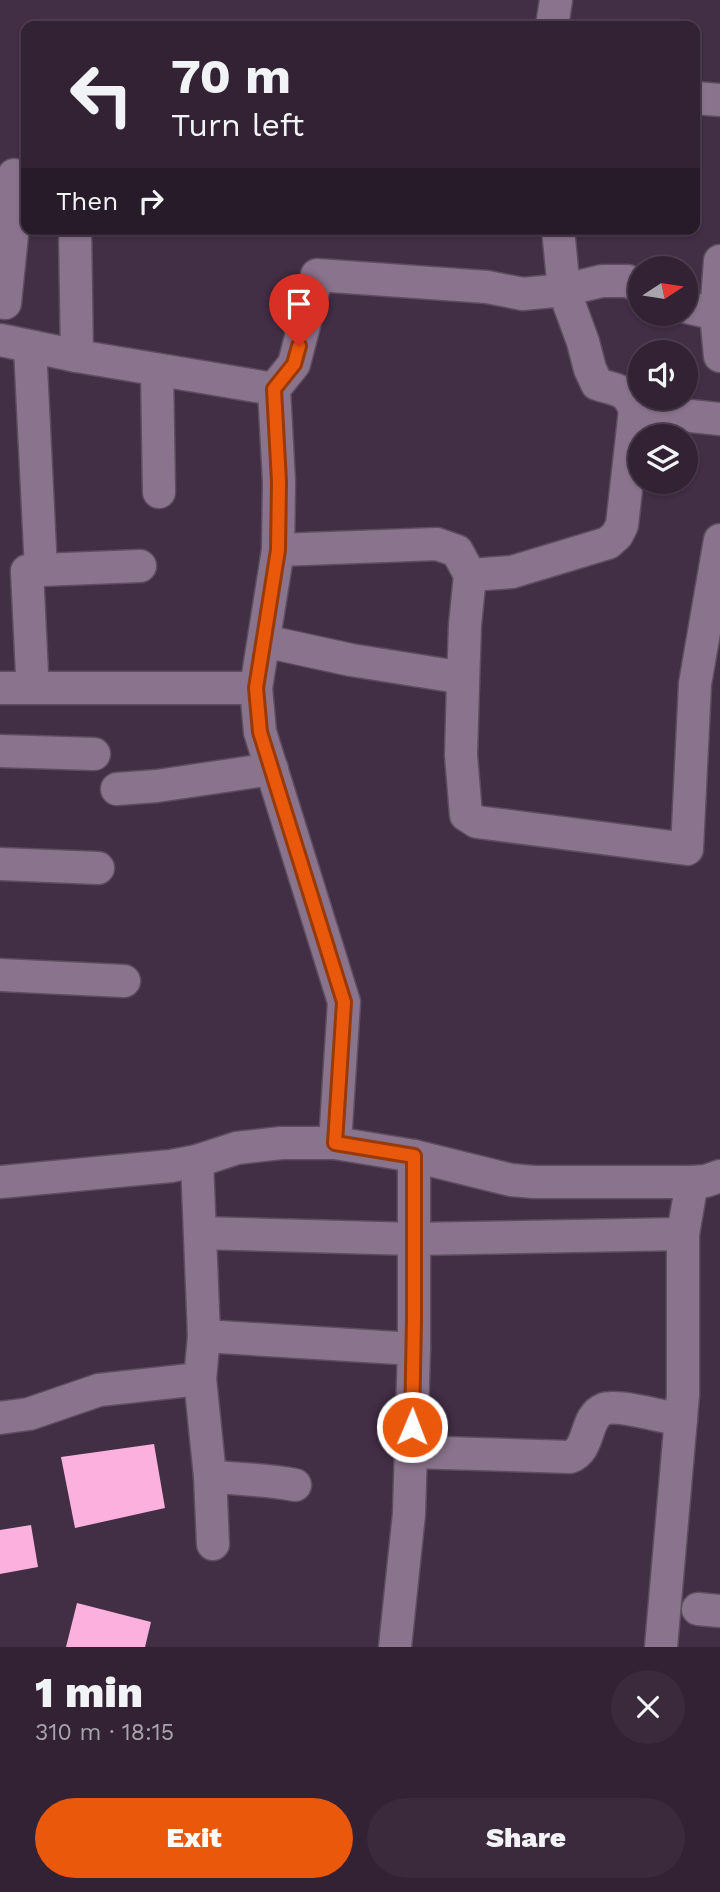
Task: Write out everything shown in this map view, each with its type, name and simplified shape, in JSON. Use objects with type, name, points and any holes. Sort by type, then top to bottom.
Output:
[{"type":"street","points":[[553,21],[556,0]]},
{"type":"street","points":[[700,98],[720,100]]},
{"type":"street","points":[[5,303],[7,223],[14,175]]},
{"type":"street","points":[[75,235],[77,356]]},
{"type":"street","points":[[470,575],[512,572],[608,543],[617,535],[622,524],[635,411],[630,397],[597,384],[590,369],[564,289],[559,235]]},
{"type":"street","points":[[335,1143],[344,1002],[260,732],[256,688],[278,550],[279,482],[274,389],[294,364],[317,275],[487,287],[523,294],[602,281],[628,281]]},
{"type":"street","points":[[698,300],[719,287]]},
{"type":"street","points":[[719,287],[720,356]]},
{"type":"street","points":[[41,570],[15,344],[274,389]]},
{"type":"street","points":[[157,370],[159,492]]},
{"type":"street","points":[[635,411],[720,419]]},
{"type":"street","points":[[278,550],[437,544],[457,551],[470,575],[465,625],[461,755],[466,815],[477,822],[687,849],[695,684],[720,540]]},
{"type":"street","points":[[32,674],[27,571],[140,566]]},
{"type":"street","points":[[264,641],[351,660],[452,676],[463,684]]},
{"type":"street","points":[[0,688],[256,688]]},
{"type":"street","points":[[0,751],[94,754]]},
{"type":"street","points":[[117,789],[157,786],[272,769]]},
{"type":"street","points":[[0,864],[97,868]]},
{"type":"street","points":[[0,975],[124,981]]},
{"type":"street","points":[[0,1182],[171,1166],[237,1148],[281,1143],[335,1143],[414,1156],[511,1180],[534,1182],[706,1179],[683,1234],[684,1357],[681,1420],[661,1647]]},
{"type":"street","points":[[396,1647],[409,1514],[414,1349],[414,1156]]},
{"type":"street","points":[[197,1161],[205,1336],[200,1379],[210,1476],[213,1544]]},
{"type":"street","points":[[200,1233],[415,1239],[683,1234]]},
{"type":"street","points":[[205,1336],[414,1349]]},
{"type":"street","points":[[0,1418],[29,1414],[99,1390],[200,1379]]},
{"type":"street","points":[[411,1452],[570,1457],[581,1450],[596,1416],[604,1409],[618,1408],[681,1420]]},
{"type":"street","points":[[210,1476],[295,1485]]},
{"type":"building","points":[[154,1444],[165,1508],[75,1528],[61,1457]]},
{"type":"building","points":[[31,1525],[38,1567],[0,1574],[0,1530]]},
{"type":"building","points":[[77,1603],[151,1622],[145,1647],[66,1647]]},
{"type":"route","points":[[299,346],[294,364],[274,389],[279,482],[278,550],[256,688],[260,732],[344,1002],[335,1143],[414,1156],[412,1427]]}]
